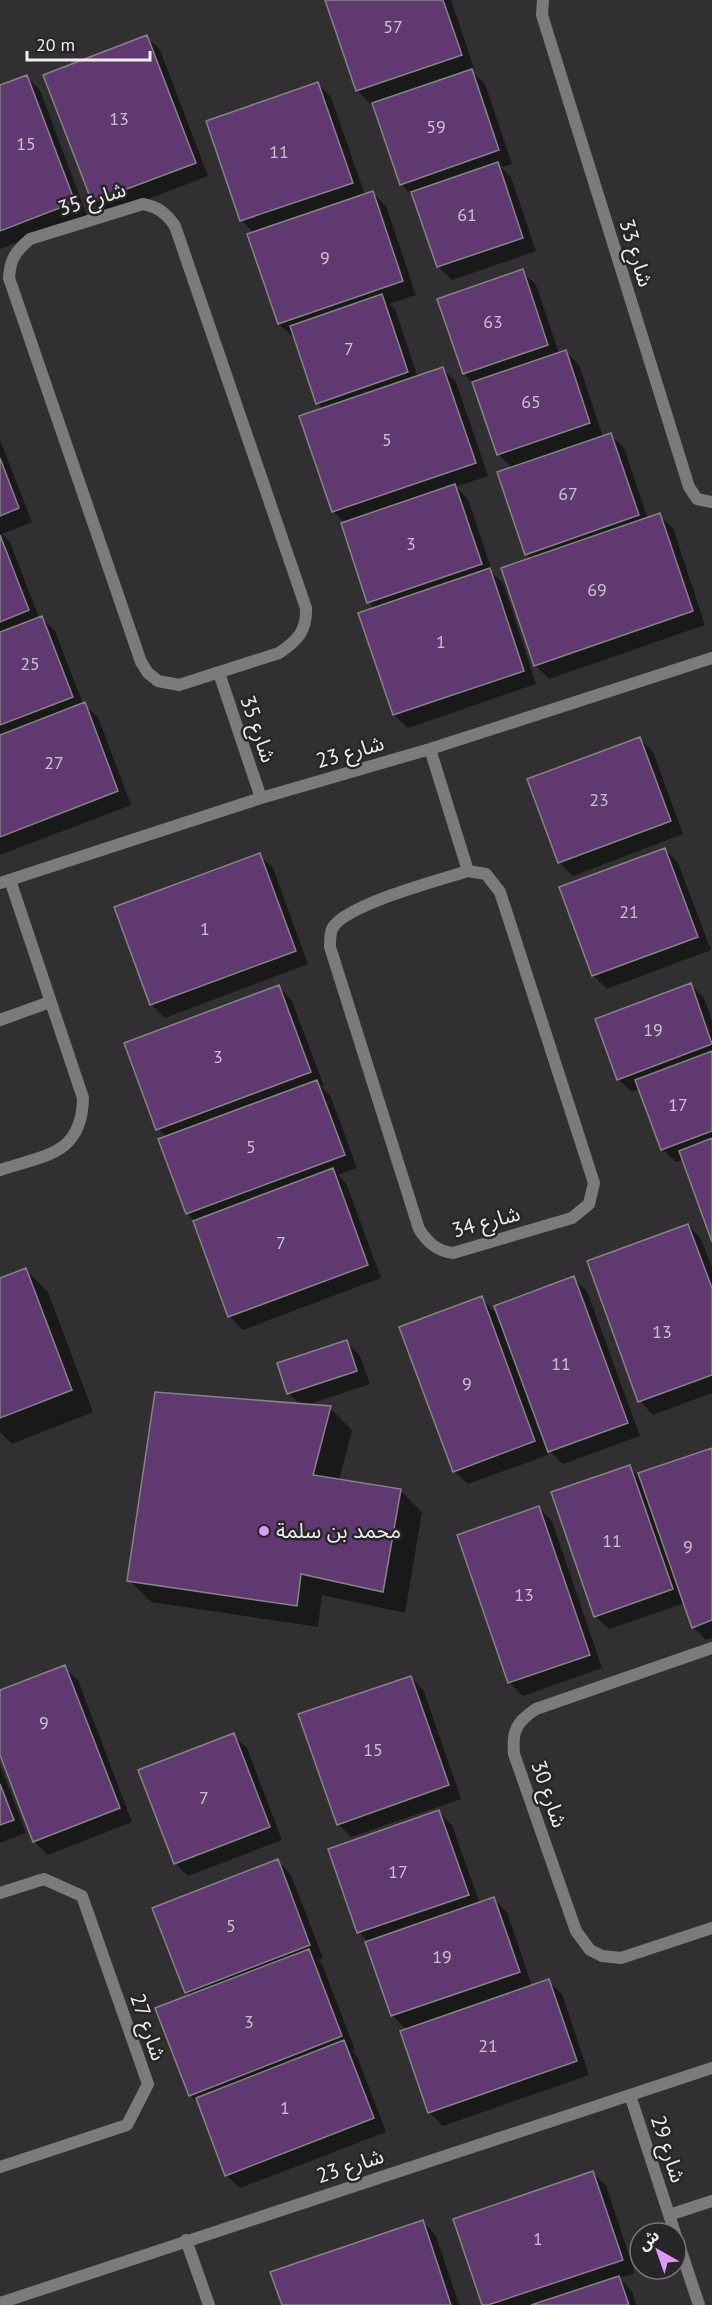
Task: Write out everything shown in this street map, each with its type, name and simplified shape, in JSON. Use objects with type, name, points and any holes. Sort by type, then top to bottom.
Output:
[{"type":"street","name":"شارع 33","points":[[543,0],[542,15],[689,487],[697,499],[712,502]]},
{"type":"street","name":"شارع 35","points":[[143,204],[154,206],[167,214],[175,226],[306,608],[307,621],[303,632],[294,643],[279,653],[219,673],[178,685],[158,681],[148,673],[141,662],[9,278],[10,263],[16,251],[30,239],[143,204]]},
{"type":"street","name":"شارع 23","points":[[5,882],[261,798],[430,749],[712,658]]},
{"type":"street","name":"شارع 35","points":[[219,673],[261,798]]},
{"type":"street","points":[[430,749],[468,871]]},
{"type":"street","name":"شارع 34","points":[[468,871],[486,874],[500,892],[594,1183],[589,1204],[572,1218],[453,1254],[442,1252],[432,1246],[419,1229],[330,939],[332,928],[340,919],[360,906],[468,871]]},
{"type":"street","points":[[0,1170],[53,1153],[71,1140],[78,1131],[83,1098],[5,882]]},
{"type":"street","points":[[0,1020],[50,1002]]},
{"type":"street","name":"شارع 30","points":[[712,1648],[536,1709],[523,1718],[516,1728],[513,1742],[514,1754],[576,1931],[590,1950],[603,1956],[621,1958],[712,1928]]},
{"type":"street","name":"شارع 27","points":[[0,1893],[44,1879],[82,1896],[148,2084],[127,2125],[0,2167]]},
{"type":"street","name":"شارع 23","points":[[0,2303],[712,2068]]},
{"type":"street","name":"شارع 29","points":[[630,2095],[671,2221]]},
{"type":"street","name":"شارع 29","points":[[669,2215],[712,2201]]},
{"type":"street","points":[[186,2240],[209,2305]]},
{"type":"street","name":"شارع 29","points":[[688,2271],[699,2305]]},
{"type":"building","points":[[325,0],[443,0],[462,55],[356,91]]},
{"type":"building","points":[[147,35],[196,163],[92,202],[43,75]]},
{"type":"building","points":[[472,69],[499,150],[400,185],[372,103]]},
{"type":"building","points":[[27,75],[75,202],[0,231],[0,85]]},
{"type":"building","points":[[318,82],[353,183],[240,221],[206,121]]},
{"type":"building","points":[[498,162],[523,238],[437,267],[411,192]]},
{"type":"building","points":[[373,191],[403,281],[278,324],[247,234]]},
{"type":"building","points":[[523,269],[548,345],[463,374],[437,299]]},
{"type":"building","points":[[382,294],[408,372],[316,404],[290,326]]},
{"type":"building","points":[[566,350],[590,423],[497,455],[472,382]]},
{"type":"building","points":[[443,367],[476,463],[332,512],[299,416]]},
{"type":"building","points":[[611,433],[639,515],[525,555],[497,472]]},
{"type":"building","points":[[0,458],[19,508],[0,516]]},
{"type":"building","points":[[455,484],[482,564],[367,603],[341,523]]},
{"type":"building","points":[[660,513],[693,611],[534,666],[501,568]]},
{"type":"building","points":[[0,535],[29,610],[0,622]]},
{"type":"building","points":[[490,568],[524,671],[393,715],[358,613]]},
{"type":"building","points":[[42,616],[73,697],[0,725],[0,632]]},
{"type":"building","points":[[85,702],[118,791],[0,837],[0,735]]},
{"type":"building","points":[[640,737],[671,821],[558,863],[527,779]]},
{"type":"building","points":[[665,848],[698,937],[592,976],[559,887]]},
{"type":"building","points":[[260,853],[296,951],[150,1005],[114,907]]},
{"type":"building","points":[[691,983],[712,1044],[617,1080],[595,1019]]},
{"type":"building","points":[[279,985],[311,1072],[156,1130],[124,1043]]},
{"type":"building","points":[[712,1051],[712,1131],[661,1150],[635,1080]]},
{"type":"building","points":[[317,1080],[345,1155],[186,1214],[158,1139]]},
{"type":"building","points":[[712,1138],[712,1242],[679,1151]]},
{"type":"building","points":[[333,1168],[368,1265],[228,1317],[193,1221]]},
{"type":"building","points":[[688,1224],[712,1288],[712,1375],[638,1402],[587,1261]]},
{"type":"building","points":[[26,1268],[72,1390],[0,1418],[0,1278]]},
{"type":"building","points":[[574,1276],[628,1423],[548,1452],[494,1306]]},
{"type":"building","points":[[482,1296],[535,1441],[453,1472],[399,1327]]},
{"type":"building","points":[[347,1340],[357,1371],[287,1394],[277,1363]]},
{"type":"building","name":"محمد بن سلمة","points":[[155,1392],[331,1406],[313,1475],[401,1489],[383,1592],[301,1574],[297,1606],[127,1581]]},
{"type":"building","points":[[712,1448],[712,1620],[692,1628],[638,1473]]},
{"type":"building","points":[[630,1465],[673,1589],[594,1617],[551,1492]]},
{"type":"building","points":[[539,1506],[590,1655],[508,1683],[457,1535]]},
{"type":"building","points":[[65,1665],[120,1808],[33,1842],[0,1755],[0,1690]]},
{"type":"building","points":[[411,1676],[449,1785],[337,1825],[298,1714]]},
{"type":"building","points":[[234,1733],[270,1827],[174,1864],[138,1770]]},
{"type":"building","points":[[0,1784],[14,1820],[0,1825]]},
{"type":"building","points":[[439,1810],[469,1895],[357,1933],[328,1849]]},
{"type":"building","points":[[278,1859],[310,1945],[185,1993],[152,1908]]},
{"type":"building","points":[[494,1897],[520,1972],[391,2016],[365,1942]]},
{"type":"building","points":[[309,1949],[342,2036],[189,2096],[155,2008]]},
{"type":"building","points":[[549,1979],[577,2061],[428,2113],[400,2031]]},
{"type":"building","points":[[344,2040],[374,2118],[225,2176],[196,2098]]},
{"type":"building","points":[[593,2171],[623,2260],[488,2305],[482,2305],[453,2219]]},
{"type":"building","points":[[423,2220],[451,2305],[282,2305],[270,2272]]},
{"type":"building","points":[[619,2276],[629,2305],[531,2305]]},
{"type":"place","name":"محمد بن سلمة","points":[[264,1531]]}]
